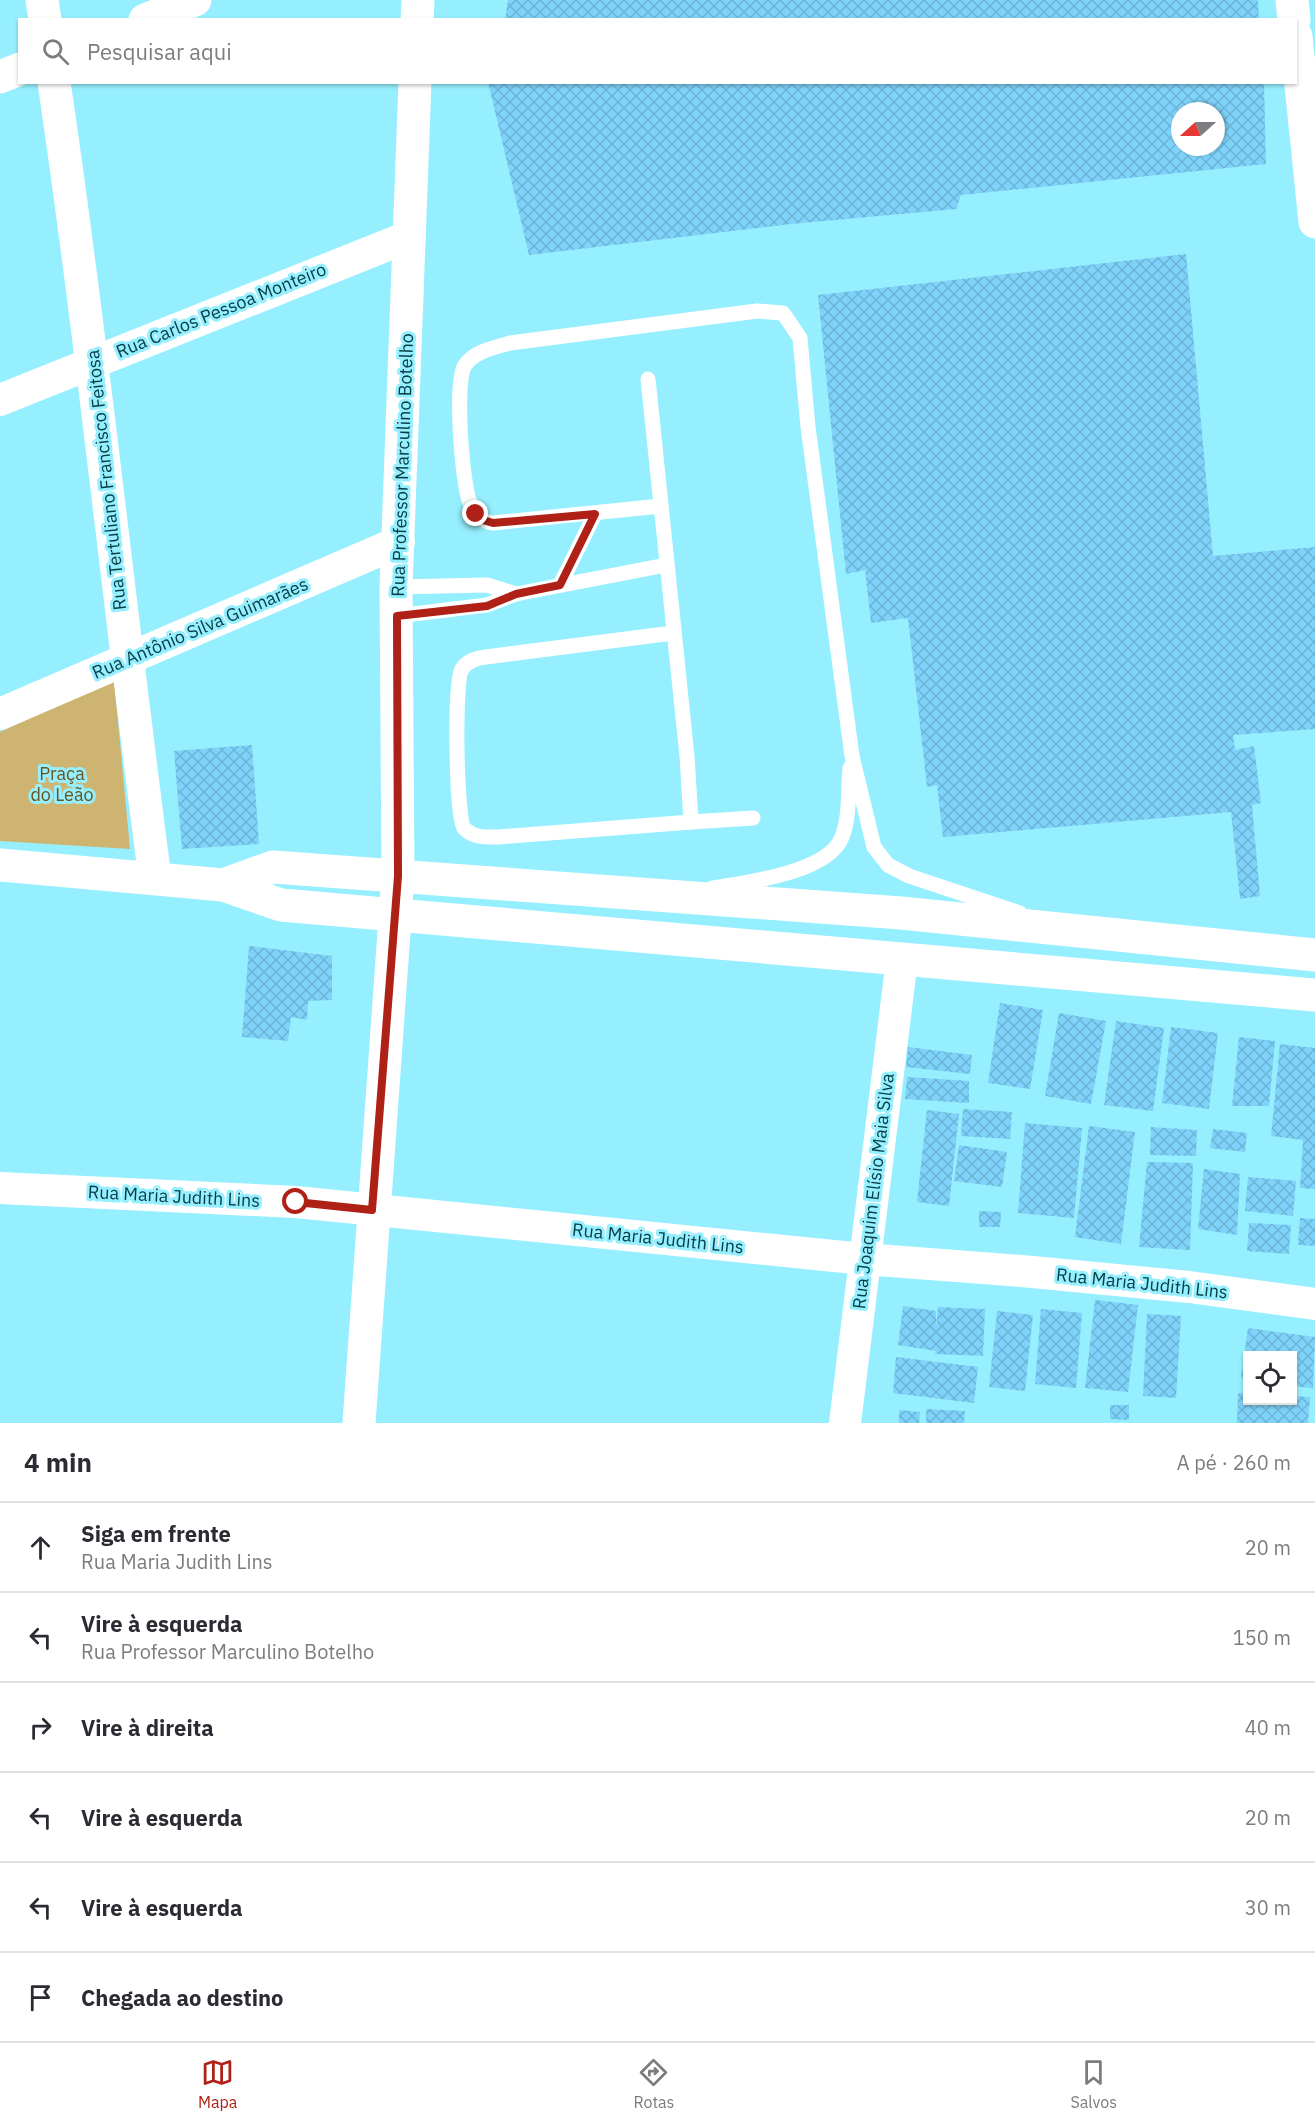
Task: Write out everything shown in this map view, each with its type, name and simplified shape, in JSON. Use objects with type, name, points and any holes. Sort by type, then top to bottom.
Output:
[{"type":"street","points":[[42,0],[45,18]]},
{"type":"street","points":[[151,18],[195,0]]},
{"type":"street","points":[[417,18],[418,0]]},
{"type":"street","points":[[1292,0],[1294,18]]},
{"type":"street","points":[[1297,42],[1310,121],[1315,222]]},
{"type":"street","points":[[0,77],[18,70]]},
{"type":"street","name":"Rua Tertuliano Francisco Feitosa","points":[[54,84],[93,361],[126,660],[155,878]]},
{"type":"street","name":"Rua Professor Marculino Botelho","points":[[359,1423],[372,1210],[398,876],[397,602],[415,84]]},
{"type":"street","name":"Rua Carlos Pessoa Monteiro","points":[[0,400],[410,236]]},
{"type":"street","name":"Rua Antônio Silva Guimarães","points":[[0,714],[399,542]]},
{"type":"street","points":[[0,865],[223,885],[281,905],[1315,995]]},
{"type":"street","points":[[223,885],[273,867],[1070,928],[1315,955]]},
{"type":"street","name":"Rua Joaquim Elísio Maia Silva","points":[[845,1423],[902,959]]},
{"type":"street","name":"Rua Maria Judith Lins","points":[[0,1188],[296,1202],[864,1259],[1022,1270],[1189,1287],[1315,1304]]},
{"type":"lane","points":[[661,506],[493,523],[483,520],[476,514],[468,496],[459,403],[460,374],[471,358],[510,343],[757,311],[778,312],[786,315],[797,331],[802,350],[808,428],[852,756],[870,836],[879,855],[888,865],[926,884],[1070,928]]},
{"type":"lane","points":[[648,379],[687,756],[691,822]]},
{"type":"lane","points":[[560,585],[595,514]]},
{"type":"lane","points":[[397,602],[487,606],[516,594],[666,565]]},
{"type":"lane","points":[[397,602],[487,585],[516,594]]},
{"type":"lane","points":[[673,633],[516,652],[478,658],[466,664],[461,671],[459,683],[459,809],[462,825],[467,830],[485,837],[753,818]]},
{"type":"lane","points":[[664,897],[785,873],[831,853],[844,834],[852,756]]},
{"type":"green space","name":"Praça do Leão","points":[[114,679],[130,849],[0,841],[0,732]]},
{"type":"building","points":[[508,0],[1258,0],[1259,18],[505,18]]},
{"type":"building","points":[[488,84],[1264,84],[1266,164],[961,195],[956,209],[791,224],[529,255]]},
{"type":"building","points":[[1186,254],[1213,556],[1315,547],[1315,729],[1233,735],[1235,750],[1254,746],[1261,803],[1252,805],[1260,896],[1240,899],[1231,812],[943,837],[937,785],[927,787],[908,618],[871,623],[865,570],[846,574],[818,295]]},
{"type":"building","points":[[252,745],[259,844],[182,849],[174,751]]},
{"type":"building","points":[[249,946],[332,956],[332,1000],[308,1001],[307,1020],[291,1017],[288,1041],[242,1037]]},
{"type":"building","points":[[1000,1003],[1043,1010],[1030,1089],[988,1083]]},
{"type":"building","points":[[1059,1013],[1106,1021],[1091,1104],[1045,1096]]},
{"type":"building","points":[[1116,1021],[1164,1028],[1153,1111],[1104,1105]]},
{"type":"building","points":[[1171,1027],[1218,1033],[1209,1109],[1162,1103]]},
{"type":"building","points":[[1239,1037],[1275,1041],[1269,1106],[1232,1106]]},
{"type":"building","points":[[1280,1044],[1315,1048],[1315,1189],[1300,1188],[1303,1140],[1271,1136]]},
{"type":"building","points":[[908,1047],[972,1055],[970,1074],[906,1067]]},
{"type":"building","points":[[907,1077],[969,1081],[969,1103],[905,1099]]},
{"type":"building","points":[[963,1109],[1012,1112],[1010,1139],[961,1136]]},
{"type":"building","points":[[927,1110],[959,1114],[949,1206],[917,1202]]},
{"type":"building","points":[[1025,1123],[1082,1128],[1074,1218],[1018,1213]]},
{"type":"building","points":[[1089,1126],[1135,1132],[1121,1244],[1075,1237]]},
{"type":"building","points":[[1151,1127],[1197,1130],[1196,1156],[1150,1155]]},
{"type":"building","points":[[1213,1129],[1247,1133],[1245,1152],[1210,1148]]},
{"type":"building","points":[[959,1145],[1007,1152],[1002,1187],[954,1181]]},
{"type":"building","points":[[1147,1162],[1193,1163],[1190,1250],[1139,1247]]},
{"type":"building","points":[[1204,1169],[1240,1174],[1237,1235],[1198,1229]]},
{"type":"building","points":[[1248,1177],[1296,1181],[1293,1216],[1245,1211]]},
{"type":"building","points":[[979,1211],[1001,1212],[1000,1227],[979,1227]]},
{"type":"building","points":[[1300,1218],[1315,1219],[1315,1246],[1298,1245]]},
{"type":"building","points":[[1249,1223],[1291,1225],[1289,1254],[1247,1251]]},
{"type":"building","points":[[1095,1300],[1138,1305],[1128,1392],[1085,1388]]},
{"type":"building","points":[[903,1306],[936,1311],[936,1327],[938,1307],[985,1309],[983,1356],[935,1354],[936,1351],[898,1345]]},
{"type":"building","points":[[1041,1309],[1082,1313],[1076,1388],[1035,1384]]},
{"type":"building","points":[[997,1311],[1033,1315],[1025,1391],[989,1387]]},
{"type":"building","points":[[1147,1314],[1181,1316],[1176,1398],[1143,1396]]},
{"type":"building","points":[[1248,1328],[1315,1337],[1313,1388],[1297,1386],[1297,1351],[1245,1351]]},
{"type":"building","points":[[896,1357],[978,1367],[974,1403],[893,1393]]},
{"type":"building","points":[[1238,1393],[1243,1393],[1243,1405],[1297,1405],[1297,1396],[1310,1397],[1308,1423],[1237,1423]]},
{"type":"building","points":[[1110,1405],[1129,1405],[1129,1420],[1110,1419]]},
{"type":"building","points":[[926,1409],[965,1411],[964,1423],[926,1423]]},
{"type":"building","points":[[899,1410],[920,1412],[919,1423],[899,1423]]},
{"type":"route","points":[[296,1202],[372,1210],[398,876],[397,616],[487,606],[516,594],[560,585],[595,514],[493,523],[479,518],[476,514]]}]
